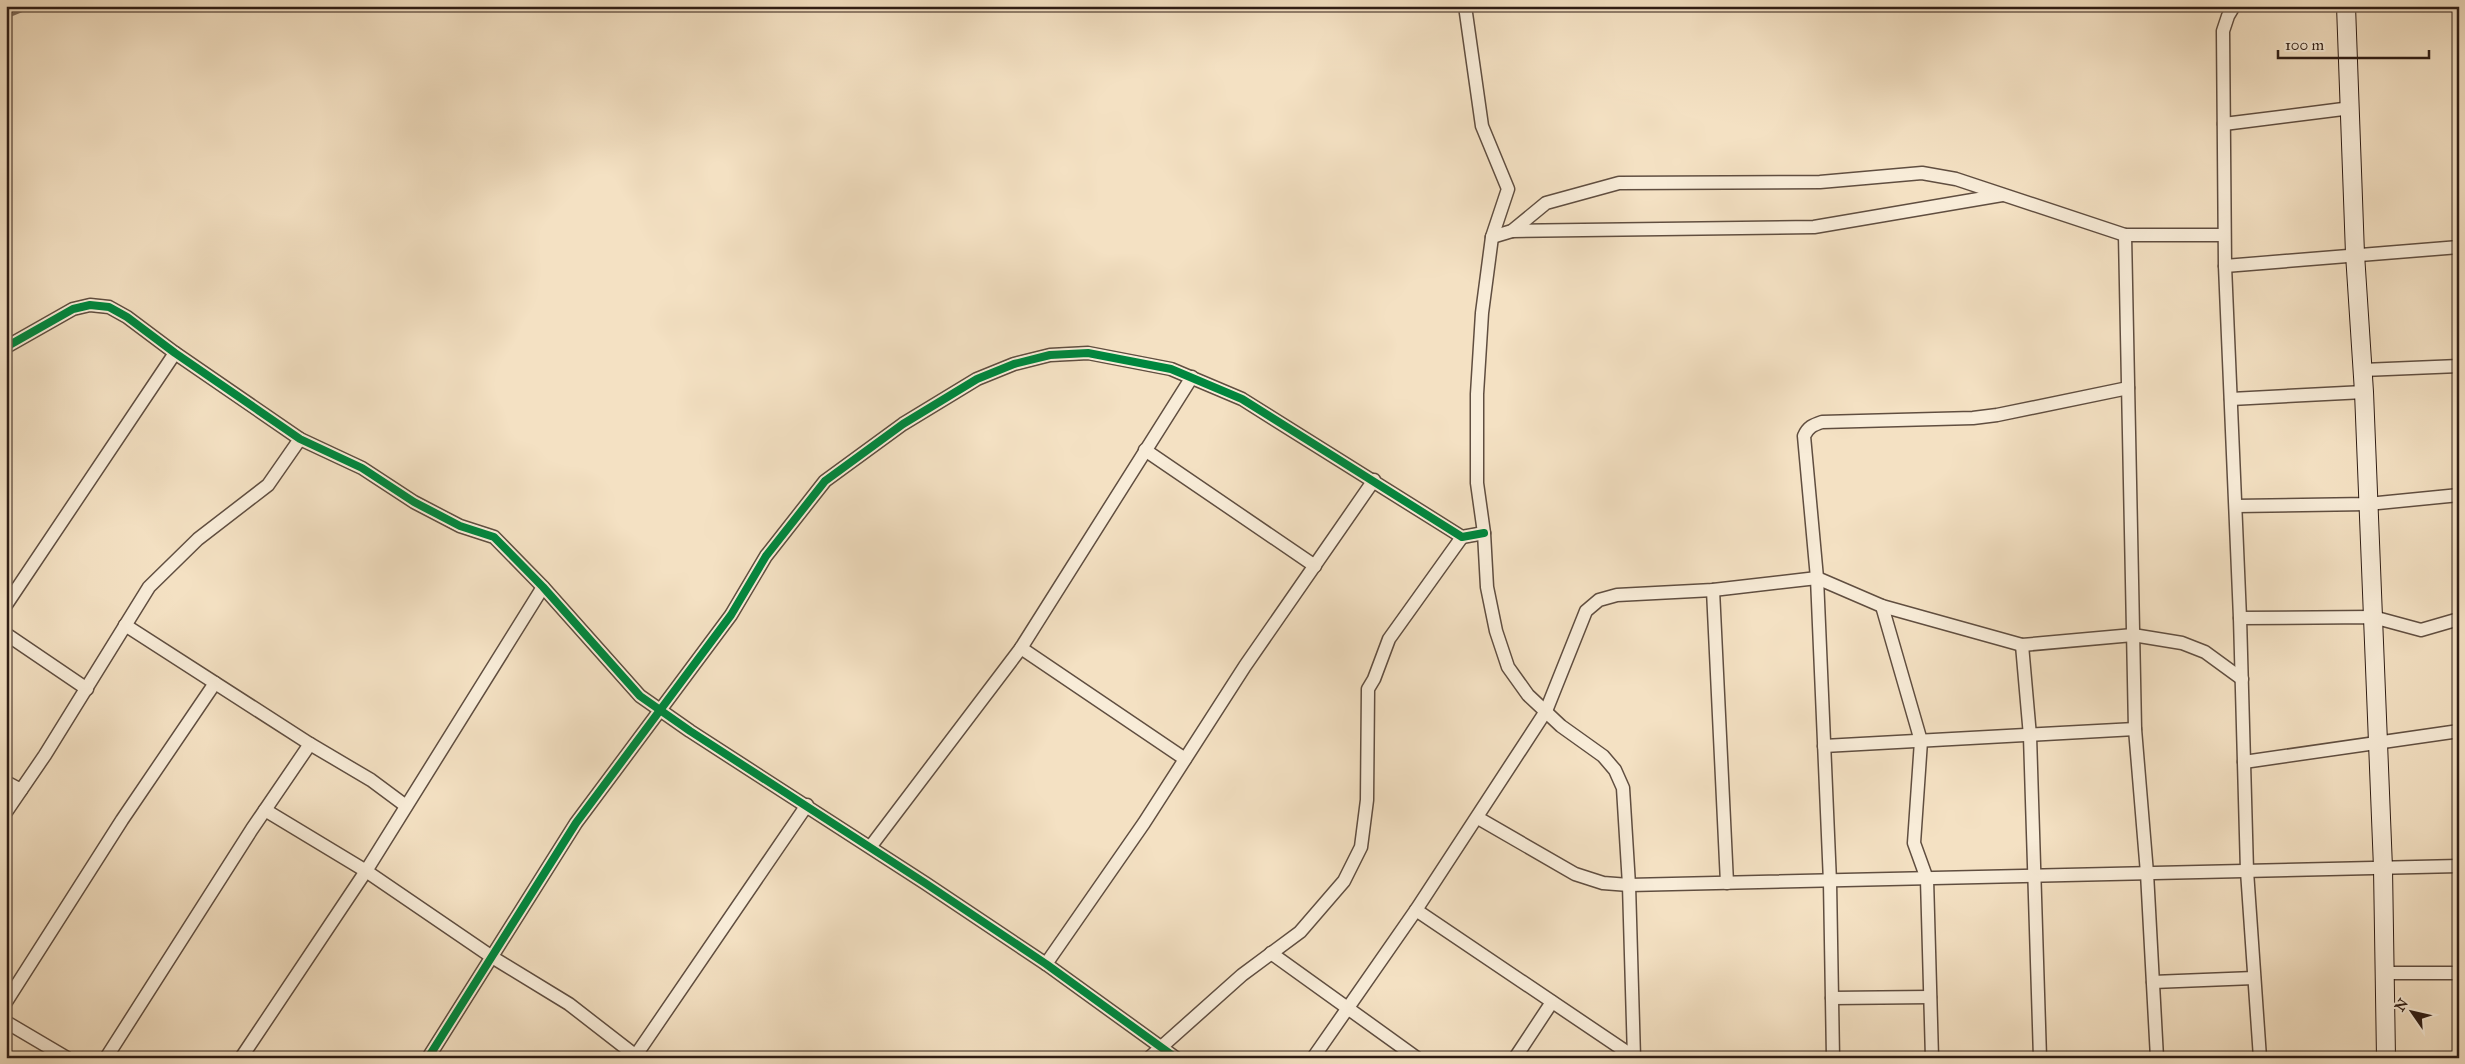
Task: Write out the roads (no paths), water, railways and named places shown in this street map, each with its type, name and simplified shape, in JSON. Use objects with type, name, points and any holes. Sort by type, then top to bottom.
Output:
[{"type":"street","points":[[1465,6],[1482,126],[1508,189],[1492,237],[1482,313],[1477,394],[1477,483],[1484,533],[1487,587],[1496,631],[1508,667],[1528,695],[1561,726],[1603,756],[1615,770],[1623,788],[1629,885],[1634,1057]]},
{"type":"street","points":[[2234,6],[2223,31],[2224,235],[2240,618],[2246,871],[2260,1058]]},
{"type":"street","points":[[2346,6],[2355,254],[2363,370],[2383,868],[2386,1058]]},
{"type":"street","points":[[2224,124],[2351,108]]},
{"type":"street","points":[[1512,231],[1546,203],[1619,183],[1820,182],[1922,173],[1956,179],[2125,235],[2224,235]]},
{"type":"street","points":[[1492,237],[1512,231],[1814,228],[2005,194]]},
{"type":"street","points":[[2125,235],[2135,730],[2147,873],[2156,1058]]},
{"type":"street","points":[[2225,266],[2459,247]]},
{"type":"street","points":[[6,347],[73,309],[90,305],[109,307],[128,317],[175,353],[300,439],[362,468],[414,502],[460,526],[494,537],[543,587],[640,696],[660,711],[871,846],[1046,964],[1176,1058]]},
{"type":"street","points":[[6,605],[175,353]]},
{"type":"street","points":[[428,1058],[576,823],[618,764],[731,615],[766,556],[825,481],[903,424],[977,380],[1014,364],[1050,354],[1088,353],[1171,369],[1242,399],[1374,480],[1462,537],[1484,533]]},
{"type":"street","points":[[2363,370],[2459,366]]},
{"type":"street","points":[[871,846],[1021,648],[1192,377]]},
{"type":"street","points":[[1833,1058],[1830,882],[1817,578],[1804,436],[1811,426],[1822,422],[1973,418],[1997,415],[2128,388]]},
{"type":"street","points":[[2231,399],[2364,392]]},
{"type":"street","points":[[6,812],[87,688],[149,587],[198,539],[268,484],[300,439]]},
{"type":"street","points":[[1145,450],[1315,566]]},
{"type":"street","points":[[1046,964],[1144,822],[1245,666],[1374,480]]},
{"type":"street","points":[[2236,506],[2368,504],[2459,495]]},
{"type":"street","points":[[1149,1058],[1242,975],[1300,932],[1338,888],[1361,847],[1367,800],[1368,689],[1374,679],[1389,639],[1462,537]]},
{"type":"street","points":[[1313,1058],[1478,818],[1546,711],[1586,611],[1599,600],[1617,595],[1713,590],[1817,578],[1882,606],[2022,645],[2133,635],[2166,639],[2196,647],[2242,679]]},
{"type":"street","points":[[241,1058],[366,871],[543,587]]},
{"type":"street","points":[[1713,590],[1727,884]]},
{"type":"street","points":[[1882,606],[1921,741],[1914,843],[1927,879],[1932,1058]]},
{"type":"street","points":[[2240,618],[2373,617],[2421,630],[2459,619]]},
{"type":"street","points":[[125,625],[310,744],[371,780],[406,806]]},
{"type":"street","points":[[6,634],[87,688]]},
{"type":"street","points":[[2022,645],[2030,736],[2040,1058]]},
{"type":"street","points":[[1021,648],[1185,758]]},
{"type":"street","points":[[6,1002],[122,820],[215,683]]},
{"type":"street","points":[[1824,746],[2135,730]]},
{"type":"street","points":[[2244,762],[2459,731]]},
{"type":"street","points":[[106,1058],[265,810],[310,744]]},
{"type":"street","points":[[6,782],[21,790]]},
{"type":"street","points":[[265,810],[366,871],[492,957],[569,1004],[635,1057],[807,805]]},
{"type":"street","points":[[1478,818],[1575,874],[1603,883],[1629,885],[1830,882],[2034,875],[2459,866]]},
{"type":"street","points":[[1416,910],[1634,1057]]},
{"type":"street","points":[[1271,954],[1347,1010],[1417,1058]]},
{"type":"street","points":[[2384,973],[2459,973]]},
{"type":"street","points":[[2153,982],[2254,978]]},
{"type":"street","points":[[1832,998],[1930,997]]},
{"type":"street","points":[[1515,1058],[1552,1002]]},
{"type":"street","points":[[6,1022],[67,1058]]},
{"type":"waterway","points":[[6,17],[33,6]]}]
